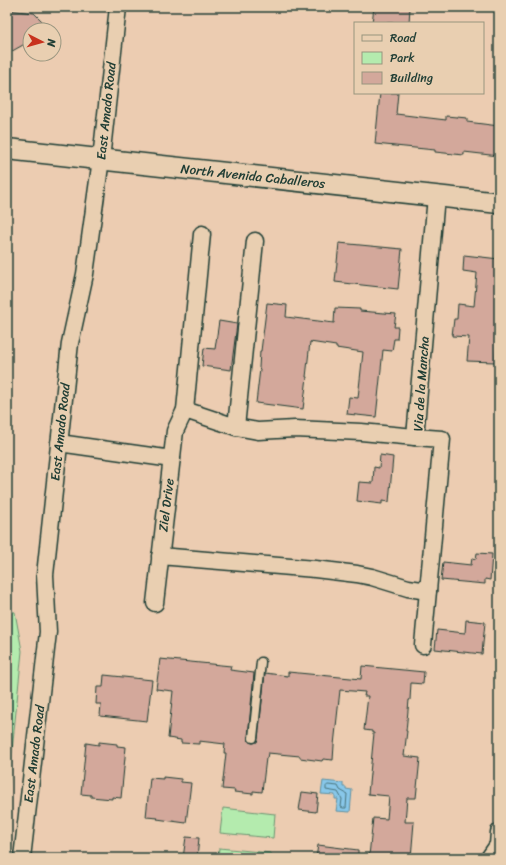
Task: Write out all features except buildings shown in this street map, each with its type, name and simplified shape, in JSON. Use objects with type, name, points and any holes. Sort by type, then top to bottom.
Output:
[{"type":"street","name":"East Amado Road","points":[[22,858],[48,632],[45,575],[70,343],[85,274],[101,159],[118,7]]},
{"type":"street","name":"North Avenida Caballeros","points":[[7,149],[499,203]]},
{"type":"street","name":"Via de la Mancha","points":[[423,645],[442,439],[415,437],[436,196]]},
{"type":"street","name":"Ziel Drive","points":[[155,603],[175,431],[185,410],[202,234]]},
{"type":"street","points":[[236,427],[255,241]]},
{"type":"street","points":[[185,410],[236,427],[258,431],[295,430],[361,432],[415,437]]},
{"type":"street","points":[[59,443],[172,459]]},
{"type":"street","points":[[160,556],[357,574],[408,588],[428,591]]},
{"type":"street","points":[[489,858],[498,845],[499,832]]},
{"type":"lane","points":[[253,738],[261,662]]},
{"type":"green space","points":[[7,611],[15,612],[22,651],[7,801]]},
{"type":"green space","points":[[223,808],[275,814],[273,838],[220,833]]},
{"type":"green space","points":[[219,848],[271,853],[271,858],[218,858]]},
{"type":"water","points":[[323,781],[343,783],[343,787],[352,790],[350,812],[336,811],[338,799],[335,799],[335,795],[321,794]]}]
